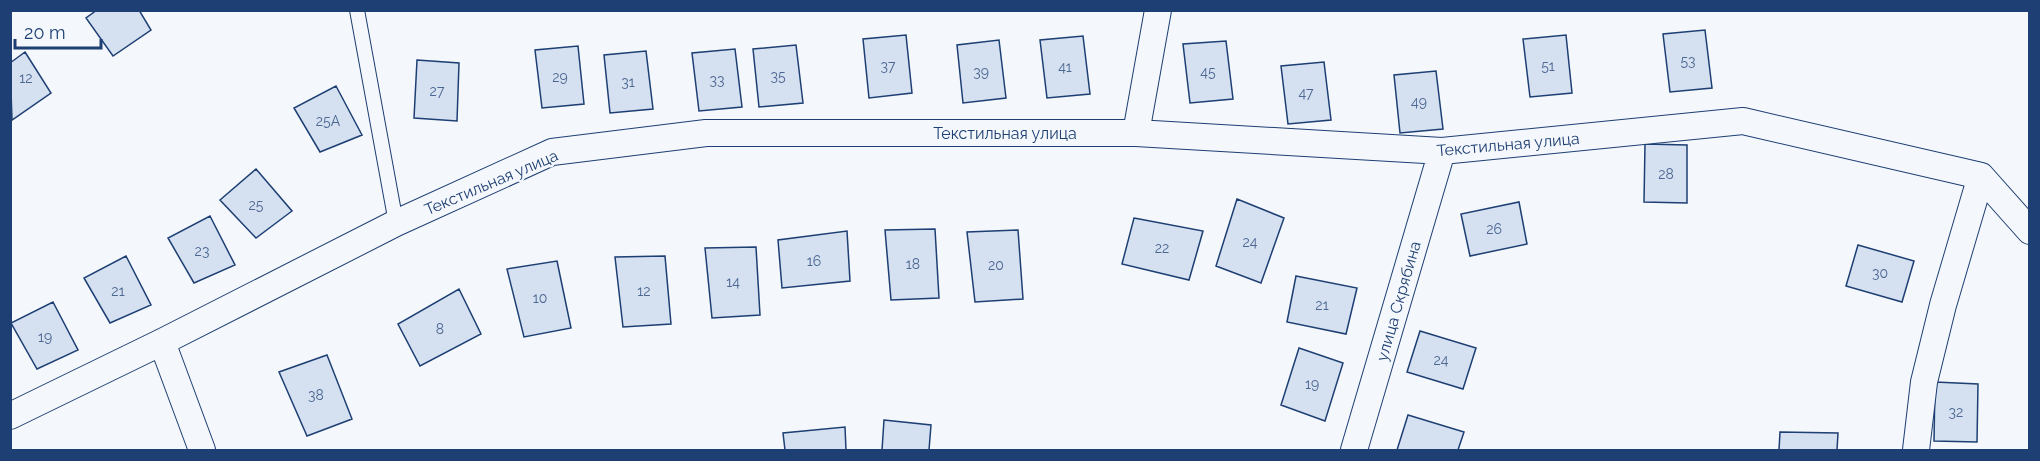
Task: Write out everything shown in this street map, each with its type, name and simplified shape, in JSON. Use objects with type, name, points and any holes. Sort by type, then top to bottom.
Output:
[{"type":"street","points":[[1136,133],[1158,10]]},
{"type":"street","name":"Текстильная улица","points":[[10,416],[396,223],[552,152],[706,133],[1136,133],[1442,151],[1743,121],[1981,176]]},
{"type":"street","name":"улица Скрябина","points":[[1354,450],[1442,151]]},
{"type":"street","points":[[1981,176],[2030,231]]},
{"type":"street","points":[[1916,450],[1924,382],[1943,304],[1981,176]]},
{"type":"street","points":[[162,342],[202,450]]},
{"type":"lane","points":[[357,10],[396,223]]},
{"type":"building","points":[[97,10],[139,10],[151,30],[113,56],[86,18]]},
{"type":"building","points":[[1705,30],[1712,88],[1670,92],[1663,34]]},
{"type":"building","points":[[906,35],[912,93],[869,98],[863,39]]},
{"type":"building","points":[[1566,35],[1572,93],[1530,97],[1523,39]]},
{"type":"building","points":[[1083,36],[1090,94],[1047,98],[1040,40]]},
{"type":"building","points":[[999,40],[1006,98],[963,103],[957,45]]},
{"type":"building","points":[[1226,41],[1233,99],[1190,103],[1183,44]]},
{"type":"building","points":[[796,45],[803,103],[759,107],[753,49]]},
{"type":"building","points":[[578,46],[584,104],[542,108],[535,50]]},
{"type":"building","points":[[735,49],[742,107],[699,111],[692,53]]},
{"type":"building","points":[[646,51],[653,109],[610,113],[604,55]]},
{"type":"building","points":[[25,52],[51,93],[12,120],[10,63]]},
{"type":"building","points":[[417,60],[459,63],[457,121],[414,118]]},
{"type":"building","points":[[1324,62],[1331,120],[1288,124],[1281,66]]},
{"type":"building","points":[[1436,71],[1443,129],[1400,133],[1394,75]]},
{"type":"building","points":[[336,86],[362,135],[320,152],[294,108]]},
{"type":"building","points":[[1645,144],[1687,145],[1687,203],[1644,202]]},
{"type":"building","points":[[256,169],[292,211],[256,238],[220,200]]},
{"type":"building","points":[[1237,199],[1284,218],[1261,283],[1216,266]]},
{"type":"building","points":[[1519,202],[1527,244],[1470,256],[1461,214]]},
{"type":"building","points":[[210,216],[235,265],[194,283],[168,238]]},
{"type":"building","points":[[1134,218],[1203,231],[1189,280],[1122,264]]},
{"type":"building","points":[[935,229],[939,298],[891,300],[885,230]]},
{"type":"building","points":[[1018,230],[1023,299],[975,302],[967,232]]},
{"type":"building","points":[[847,231],[850,281],[782,288],[778,240]]},
{"type":"building","points":[[1858,245],[1914,261],[1902,302],[1846,286]]},
{"type":"building","points":[[756,247],[760,315],[712,318],[705,248]]},
{"type":"building","points":[[126,256],[151,305],[110,323],[84,278]]},
{"type":"building","points":[[665,256],[671,324],[623,327],[615,257]]},
{"type":"building","points":[[557,261],[571,328],[524,337],[507,269]]},
{"type":"building","points":[[1296,276],[1357,288],[1346,334],[1287,322]]},
{"type":"building","points":[[459,289],[481,334],[420,366],[398,324]]},
{"type":"building","points":[[53,302],[78,350],[37,369],[11,323]]},
{"type":"building","points":[[1420,331],[1476,348],[1463,389],[1407,372]]},
{"type":"building","points":[[1299,348],[1343,363],[1325,421],[1281,405]]},
{"type":"building","points":[[327,355],[352,419],[307,436],[279,372]]},
{"type":"building","points":[[1935,382],[1978,384],[1977,442],[1934,441]]},
{"type":"building","points":[[1408,415],[1464,432],[1458,450],[1397,450]]},
{"type":"building","points":[[884,420],[931,425],[929,450],[882,450]]},
{"type":"building","points":[[845,427],[846,450],[785,450],[783,433]]},
{"type":"building","points":[[1780,432],[1838,433],[1837,450],[1779,450]]}]
